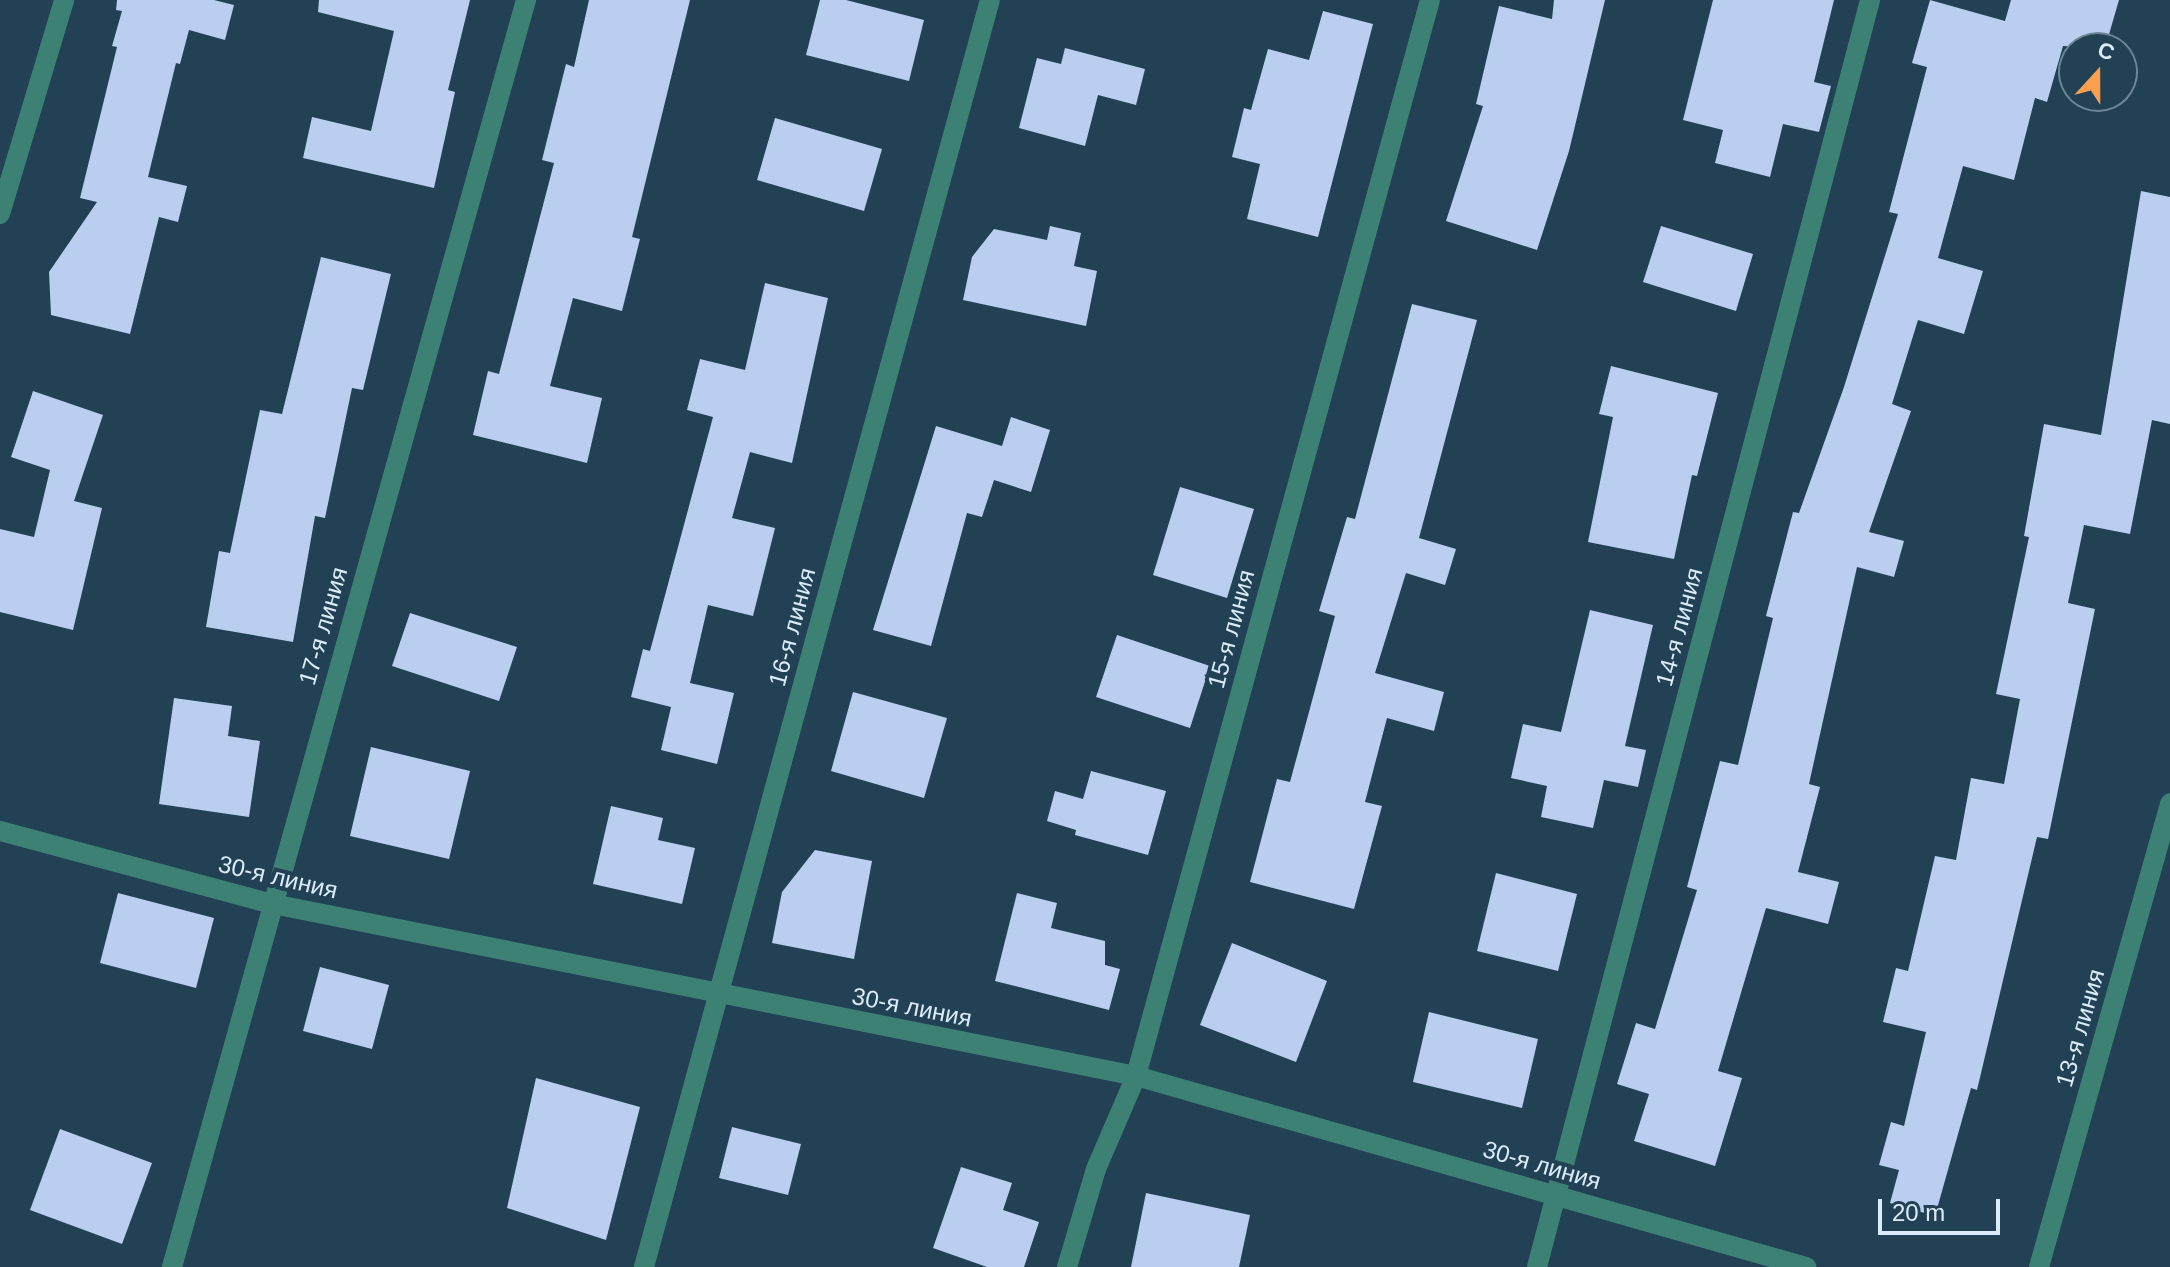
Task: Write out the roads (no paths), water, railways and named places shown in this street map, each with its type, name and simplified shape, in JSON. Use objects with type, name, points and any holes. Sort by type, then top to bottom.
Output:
[{"type":"street","points":[[0,214],[64,0]]},
{"type":"street","name":"17-я линия","points":[[172,1267],[526,0]]},
{"type":"street","name":"16-я линия","points":[[644,1267],[990,0]]},
{"type":"street","name":"15-я линия","points":[[1067,1267],[1096,1169],[1136,1076],[1430,0]]},
{"type":"street","name":"14-я линия","points":[[1537,1267],[1870,0]]},
{"type":"street","name":"13-я линия","points":[[2039,1267],[2170,803]]},
{"type":"street","name":"30-я линия","points":[[0,831],[273,904],[719,996],[1136,1076],[1806,1267]]}]
